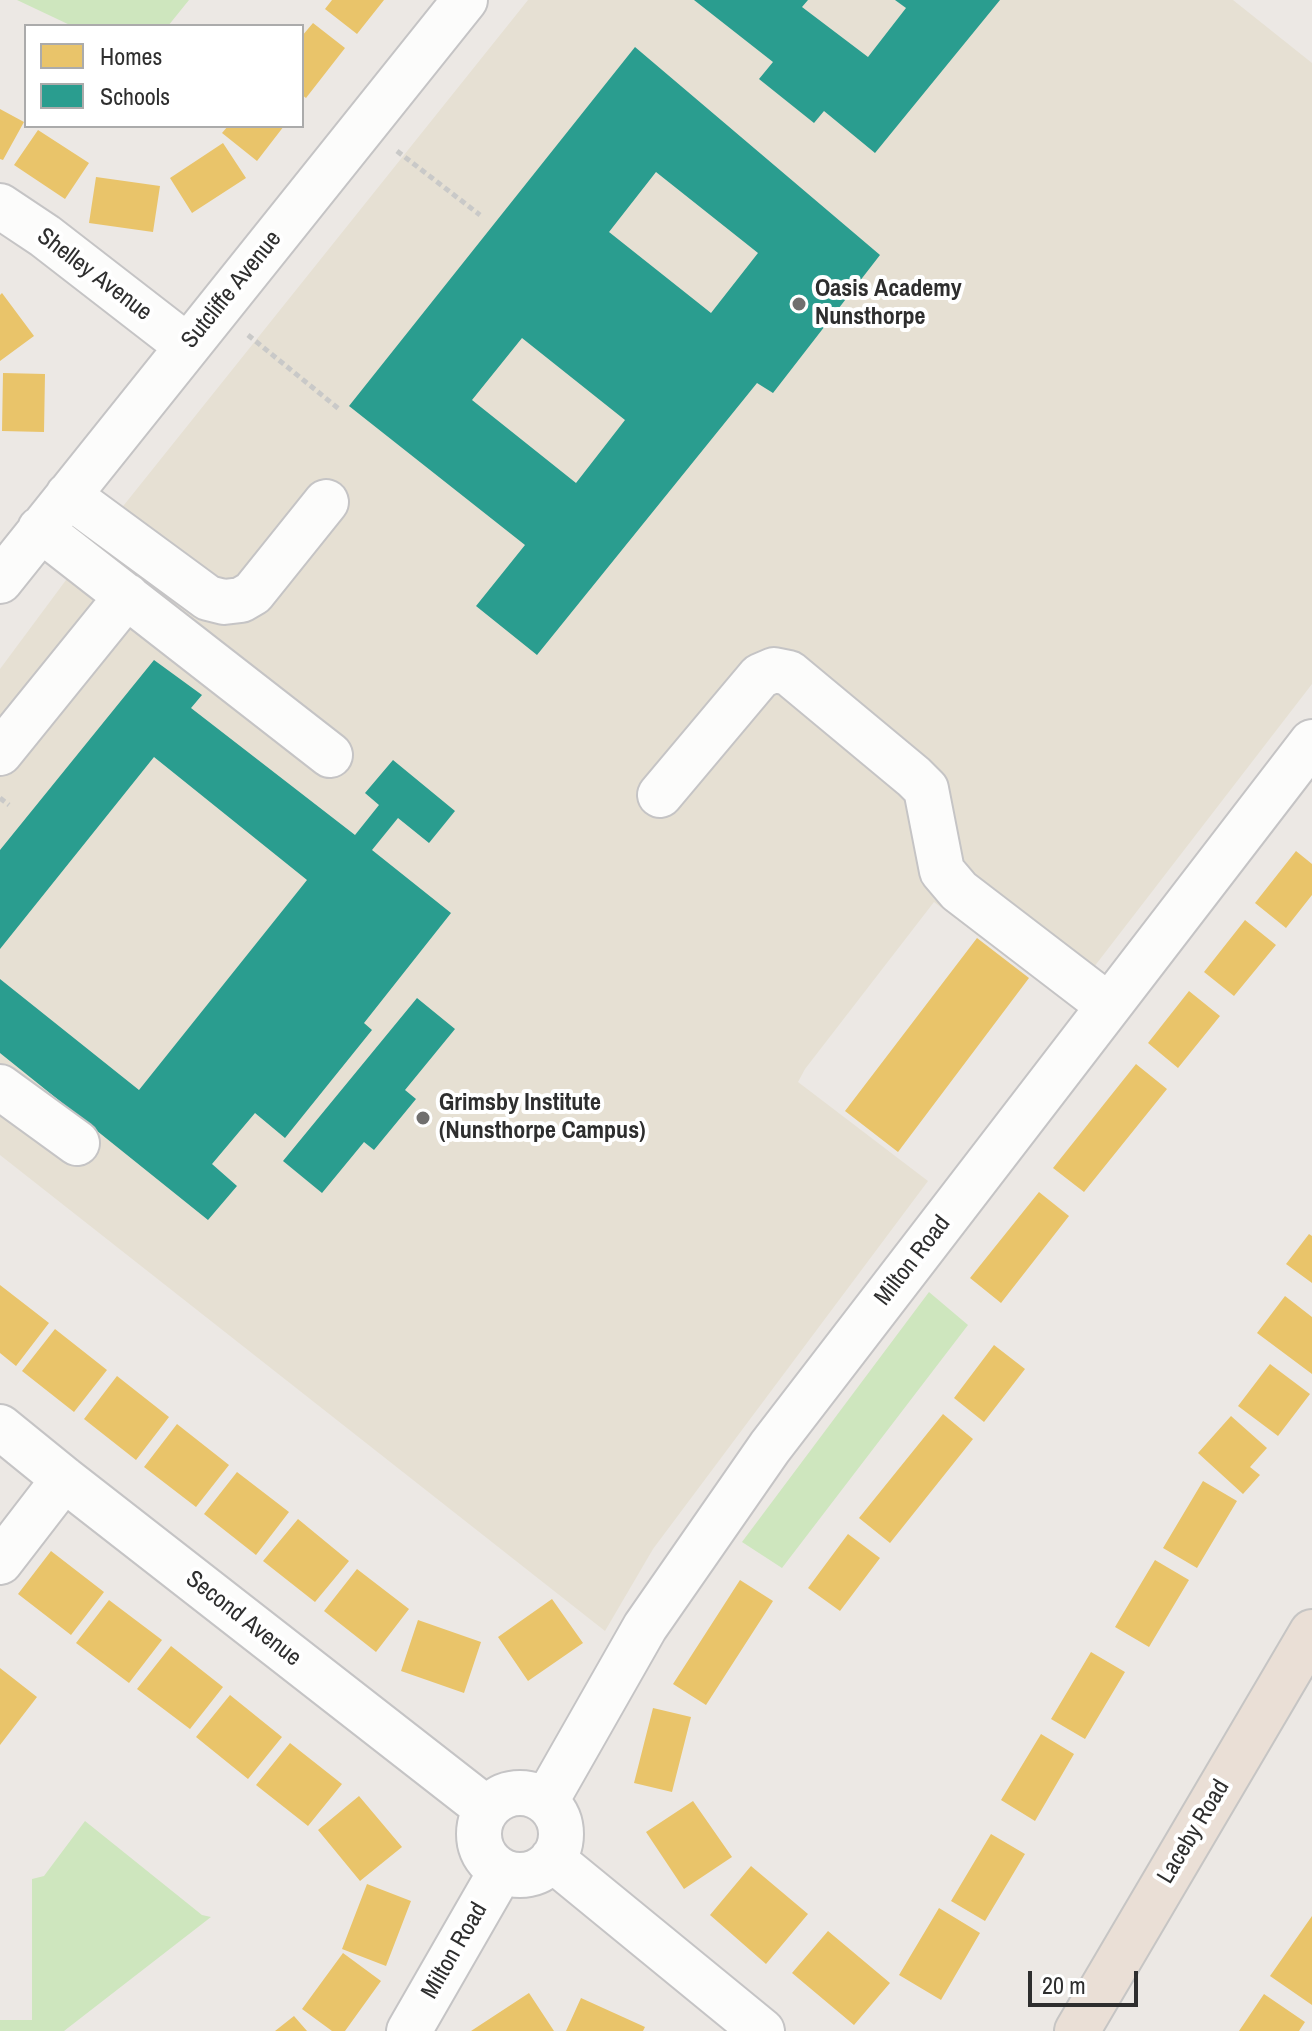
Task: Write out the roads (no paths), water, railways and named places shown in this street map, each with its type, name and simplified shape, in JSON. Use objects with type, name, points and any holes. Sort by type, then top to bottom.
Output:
[{"type":"highway","name":"Laceby Road","points":[[1077,2031],[1312,1632]]},
{"type":"street","name":"Sutcliffe Avenue","points":[[0,581],[465,0]]},
{"type":"street","name":"Shelley Avenue","points":[[0,206],[45,236],[187,346]]},
{"type":"street","points":[[68,495],[208,598],[224,602],[241,600],[253,593],[326,502]]},
{"type":"street","points":[[40,529],[330,755]]},
{"type":"street","points":[[0,753],[127,596]]},
{"type":"street","points":[[660,795],[760,676],[774,670],[789,673],[926,789],[942,871],[959,891],[1109,1006]]},
{"type":"street","name":"Milton Road","points":[[546,1801],[645,1627],[770,1447],[1312,742]]},
{"type":"street","points":[[0,1087],[77,1143]]},
{"type":"street","name":"Second Avenue","points":[[0,1427],[487,1809]]},
{"type":"street","points":[[0,1562],[64,1479]]},
{"type":"street","points":[[513,1793],[527,1793],[546,1801],[555,1812],[561,1828],[561,1842],[552,1859],[542,1869],[530,1874],[516,1875],[501,1871],[490,1862],[481,1847],[481,1819],[487,1809],[497,1799],[513,1793]]},
{"type":"street","points":[[552,1859],[762,2031]]},
{"type":"street","name":"Milton Road","points":[[409,2031],[501,1871]]},
{"type":"place","name":"Oasis Academy Nunsthorpe","points":[[799,304]]},
{"type":"place","name":"Grimsby Institute (Nunsthorpe Campus)","points":[[423,1118]]}]
